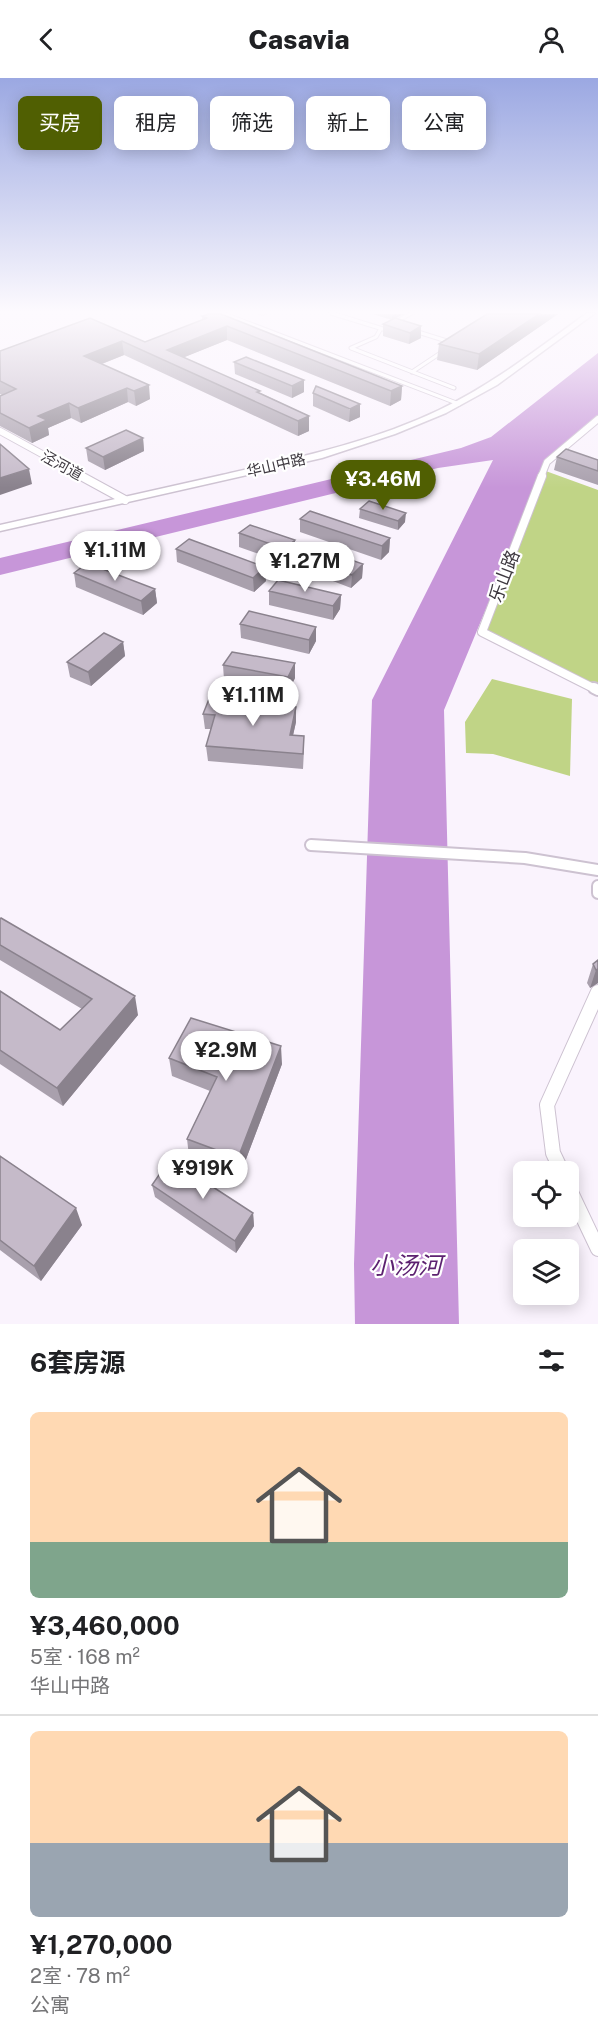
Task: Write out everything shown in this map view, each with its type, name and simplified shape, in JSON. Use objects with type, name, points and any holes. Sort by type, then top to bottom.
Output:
[{"type":"street","name":"华山中路","points":[[0,528],[322,455],[371,440],[459,404],[511,371]]},
{"type":"street","name":"乐山路","points":[[598,419],[547,462],[482,632],[598,690]]},
{"type":"street","name":"泾河道","points":[[0,431],[124,500]]},
{"type":"street","points":[[311,845],[525,858],[598,870]]},
{"type":"street","points":[[598,886],[598,893]]},
{"type":"street","points":[[557,1161],[553,1153],[547,1105],[598,992]]},
{"type":"street","points":[[579,1209],[598,1249]]},
{"type":"lane","points":[[372,371],[459,404]]},
{"type":"lane","points":[[411,372],[454,388]]},
{"type":"green space","points":[[543,470],[598,490],[598,690],[482,632]]},
{"type":"green space","points":[[492,679],[572,699],[570,776],[493,754],[466,753],[465,722]]},
{"type":"water","name":"小汤河","points":[[575,371],[598,371],[598,415],[549,457],[444,710],[459,1324],[355,1324],[354,1264],[372,700],[493,460],[438,468],[0,575],[0,558],[461,448],[491,437]]},
{"type":"building","points":[[0,371],[118,371],[149,385],[134,391],[127,388],[78,408],[69,403],[38,416],[47,420],[29,428],[0,413],[0,396],[16,389],[0,381]]},
{"type":"building","points":[[188,371],[215,371],[309,416],[298,421]]},
{"type":"building","points":[[256,371],[282,371],[304,380],[292,386]]},
{"type":"building","points":[[341,371],[365,371],[402,386],[391,391]]},
{"type":"building","points":[[316,386],[360,404],[350,409],[313,393]]},
{"type":"building","points":[[126,430],[143,438],[103,457],[86,448]]},
{"type":"building","points":[[0,444],[29,469],[0,478]]},
{"type":"building","points":[[566,449],[598,460],[598,471],[557,457]]},
{"type":"building","points":[[369,501],[406,513],[398,521],[360,509]]},
{"type":"building","points":[[310,511],[390,538],[382,546],[300,519]]},
{"type":"building","points":[[250,525],[295,540],[285,549],[239,533]]},
{"type":"building","points":[[189,539],[265,567],[253,578],[176,549]]},
{"type":"building","points":[[307,545],[363,564],[352,575],[299,554]]},
{"type":"building","points":[[87,563],[155,589],[141,601],[74,573]]},
{"type":"building","points":[[278,580],[341,595],[333,606],[269,591]]},
{"type":"building","points":[[249,611],[316,627],[309,640],[240,624]]},
{"type":"building","points":[[104,633],[123,642],[88,672],[67,662]]},
{"type":"building","points":[[232,652],[295,663],[288,677],[223,665]]},
{"type":"building","points":[[209,699],[296,707],[290,735],[304,736],[303,754],[206,746],[215,715],[203,714]]},
{"type":"building","points":[[1,918],[135,996],[57,1088],[0,1050],[0,991],[60,1030],[92,999],[0,945]]},
{"type":"building","points":[[598,960],[598,969],[596,970],[593,964]]},
{"type":"building","points":[[191,1018],[281,1046],[238,1158],[187,1139],[217,1077],[169,1058]]},
{"type":"building","points":[[0,1156],[76,1208],[34,1266],[0,1240]]},
{"type":"building","points":[[170,1159],[253,1213],[235,1241],[152,1185]]}]
